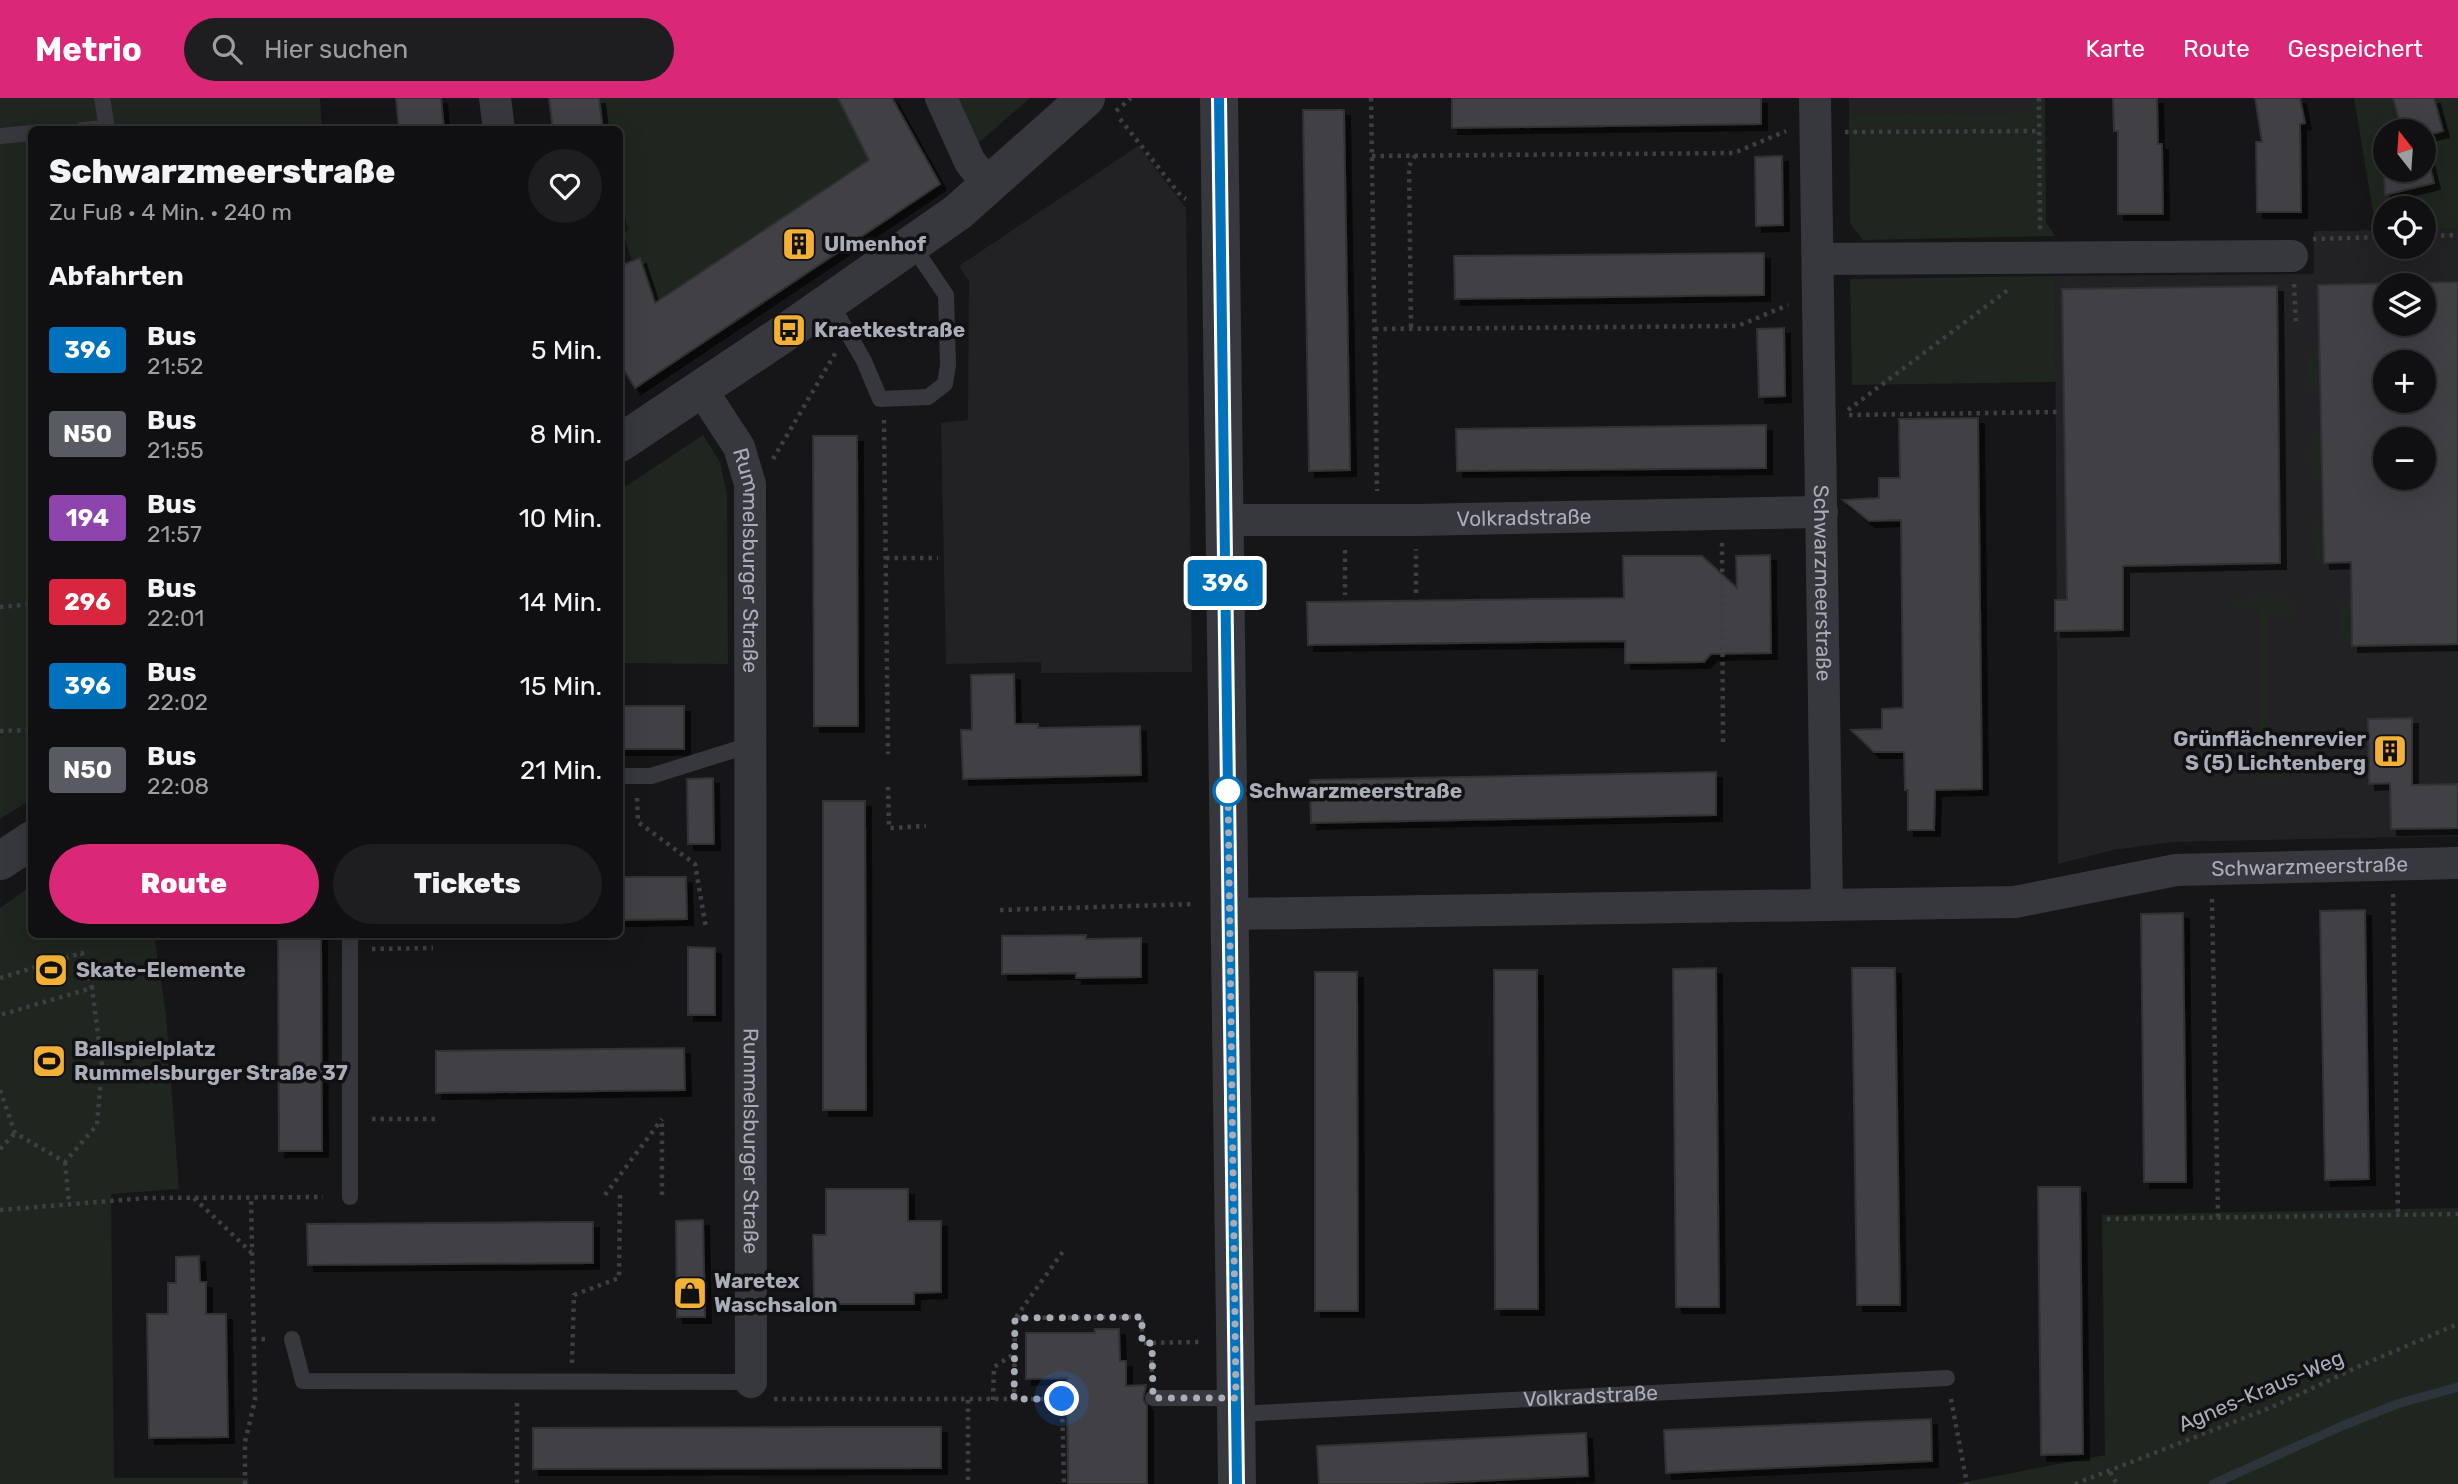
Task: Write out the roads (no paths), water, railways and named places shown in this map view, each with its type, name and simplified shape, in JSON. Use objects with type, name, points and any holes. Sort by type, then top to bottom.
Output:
[{"type":"street","points":[[495,98],[498,126]]},
{"type":"street","points":[[941,98],[970,162],[989,185]]},
{"type":"street","points":[[623,441],[958,212],[1086,98]]},
{"type":"street","points":[[1219,98],[1225,520],[1213,909],[1236,1406],[1237,1484]]},
{"type":"street","name":"Schwarzmeerstraße","points":[[1816,116],[1827,905]]},
{"type":"street","points":[[1818,259],[2292,257]]},
{"type":"street","name":"Rummelsburger Straße","points":[[701,389],[738,447],[750,484],[751,1382]]},
{"type":"street","name":"Volkradstraße","points":[[1225,520],[1822,512]]},
{"type":"street","points":[[0,861],[28,843]]},
{"type":"street","name":"Schwarzmeerstraße","points":[[1213,909],[2015,902],[2176,870],[2458,863]]},
{"type":"lane","points":[[102,98],[107,126]]},
{"type":"lane","points":[[0,136],[28,133]]},
{"type":"lane","points":[[830,302],[864,361],[882,406],[928,397],[945,384],[948,365],[946,295],[912,245]]},
{"type":"lane","points":[[623,776],[651,776],[750,745]]},
{"type":"lane","points":[[350,942],[350,1197]]},
{"type":"lane","points":[[292,1339],[303,1381],[751,1382]]},
{"type":"lane","name":"Volkradstraße","points":[[1153,1398],[1236,1406],[1947,1378]]},
{"type":"waterway","points":[[2213,1484],[2397,1404],[2458,1387]]},
{"type":"place","name":"Ulmenhof","points":[[799,244]]},
{"type":"place","name":"Kraetkestraße","points":[[789,330]]},
{"type":"place","name":"Grünflächenrevier S (5) Lichtenberg","points":[[2390,751]]},
{"type":"place","name":"Schwarzmeerstraße","points":[[1228,791]]},
{"type":"place","name":"Skate-Elemente","points":[[51,970]]},
{"type":"place","name":"Ballspielplatz Rummelsburger Straße 37","points":[[49,1061]]},
{"type":"place","name":"Waretex Waschsalon","points":[[690,1293]]}]
